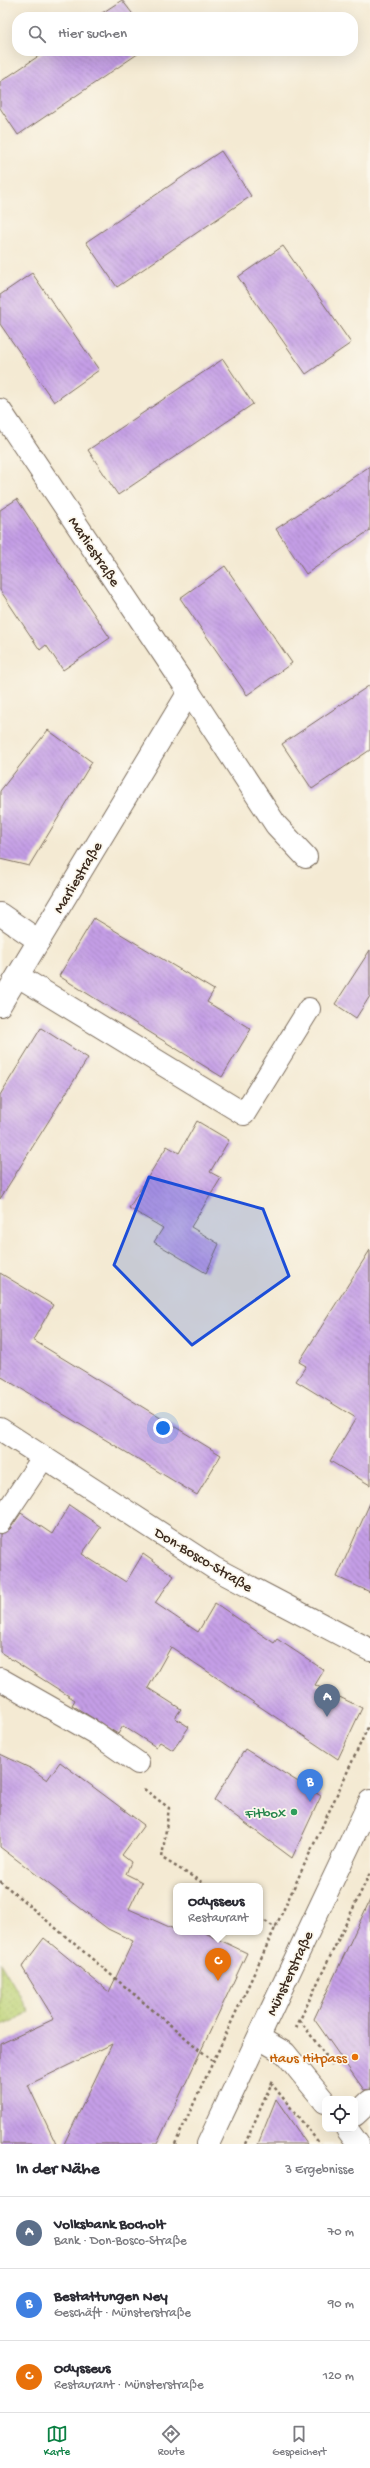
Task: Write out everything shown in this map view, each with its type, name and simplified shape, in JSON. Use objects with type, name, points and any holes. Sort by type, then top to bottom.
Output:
[{"type":"street","name":"Marliestraße","points":[[0,410],[189,692],[276,825],[306,857]]},
{"type":"street","name":"Marliestraße","points":[[38,940],[189,692]]},
{"type":"street","points":[[0,914],[38,940],[0,1005]]},
{"type":"street","points":[[18,976],[244,1114],[308,1009]]},
{"type":"street","name":"Don-Bosco-Straße","points":[[0,1429],[214,1568],[370,1650]]},
{"type":"street","points":[[0,1522],[43,1458]]},
{"type":"street","points":[[0,1679],[95,1733],[138,1763]]},
{"type":"street","name":"Münsterstraße","points":[[208,2144],[370,1801]]},
{"type":"street","points":[[258,2038],[285,2053],[322,2098]]},
{"type":"street","points":[[358,2112],[370,2101]]},
{"type":"street","points":[[349,2132],[358,2144]]},
{"type":"path","points":[[176,2144],[213,2060],[276,1928],[370,1723]]},
{"type":"path","points":[[138,1785],[169,1808],[162,1858],[203,1883]]},
{"type":"path","points":[[300,2020],[370,1873]]},
{"type":"path","points":[[0,1881],[213,2060]]},
{"type":"path","points":[[263,1920],[276,1928]]},
{"type":"path","points":[[244,2144],[272,2083],[320,2144]]},
{"type":"highlighted area","points":[[149,1177],[263,1209],[289,1276],[192,1345],[114,1265]]},
{"type":"green space","points":[[0,1962],[30,2012],[0,2027]]},
{"type":"building","points":[[122,0],[131,12],[104,12]]},
{"type":"building","points":[[39,56],[135,56],[18,135],[0,108],[0,82]]},
{"type":"building","points":[[221,151],[251,196],[117,287],[86,242]]},
{"type":"building","points":[[283,246],[351,343],[306,374],[238,277]]},
{"type":"building","points":[[32,273],[99,370],[54,402],[0,324],[0,295]]},
{"type":"building","points":[[223,359],[253,404],[118,495],[88,450]]},
{"type":"building","points":[[370,466],[370,530],[306,574],[276,529]]},
{"type":"building","points":[[17,499],[110,638],[63,670],[46,645],[40,650],[0,590],[0,510]]},
{"type":"building","points":[[225,566],[292,663],[247,695],[180,598]]},
{"type":"building","points":[[370,685],[370,750],[312,789],[282,744]]},
{"type":"building","points":[[48,730],[92,762],[29,866],[0,859],[0,791]]},
{"type":"building","points":[[94,918],[214,990],[207,1002],[251,1029],[222,1077],[59,976]]},
{"type":"building","points":[[370,950],[370,996],[356,1018],[335,1004]]},
{"type":"building","points":[[41,1028],[88,1058],[0,1199],[0,1095]]},
{"type":"building","points":[[197,1121],[229,1140],[210,1172],[221,1178],[191,1227],[219,1244],[206,1273],[154,1242],[163,1228],[129,1208],[167,1146],[179,1153]]},
{"type":"building","points":[[370,1250],[370,1485],[330,1461],[356,1418],[296,1381],[306,1366],[299,1362]]},
{"type":"building","points":[[0,1273],[53,1305],[33,1340],[221,1455],[197,1495],[0,1376]]},
{"type":"building","points":[[370,1503],[370,1592],[337,1577]]},
{"type":"building","points":[[69,1505],[101,1527],[82,1554],[126,1582],[143,1554],[174,1576],[155,1603],[198,1632],[215,1603],[274,1643],[277,1639],[324,1670],[315,1685],[362,1708],[338,1759],[171,1647],[148,1688],[181,1709],[175,1718],[189,1727],[173,1750],[160,1742],[156,1747],[123,1726],[118,1734],[72,1705],[75,1700],[0,1652],[0,1534],[10,1529],[21,1513],[52,1534]]},
{"type":"building","points":[[245,1749],[321,1796],[292,1858],[214,1800]]},
{"type":"building","points":[[0,1754],[32,1769],[47,1780],[60,1762],[144,1825],[122,1855],[131,1862],[126,1874],[142,1882],[129,1909],[173,1929],[173,1935],[209,1935],[247,1953],[157,2144],[64,2144],[112,2044],[28,2085],[56,2144],[0,2144],[0,2044],[54,2019],[22,1967],[44,1938],[109,1992],[133,1941],[108,1929],[0,1847]]},
{"type":"building","name":"Haus Hitpass","points":[[370,1900],[370,2089],[364,2090],[314,2019]]},
{"type":"building","points":[[276,2099],[307,2144],[258,2144]]},
{"type":"place","name":"Volksbank Bocholt","points":[[327,1717]]},
{"type":"place","name":"Bestattungen Ney","points":[[310,1802]]},
{"type":"place","name":"Fitbox","points":[[294,1812]]},
{"type":"place","name":"Odysseus","points":[[218,1981]]},
{"type":"place","name":"Haus Hitpass","points":[[355,2057]]}]
